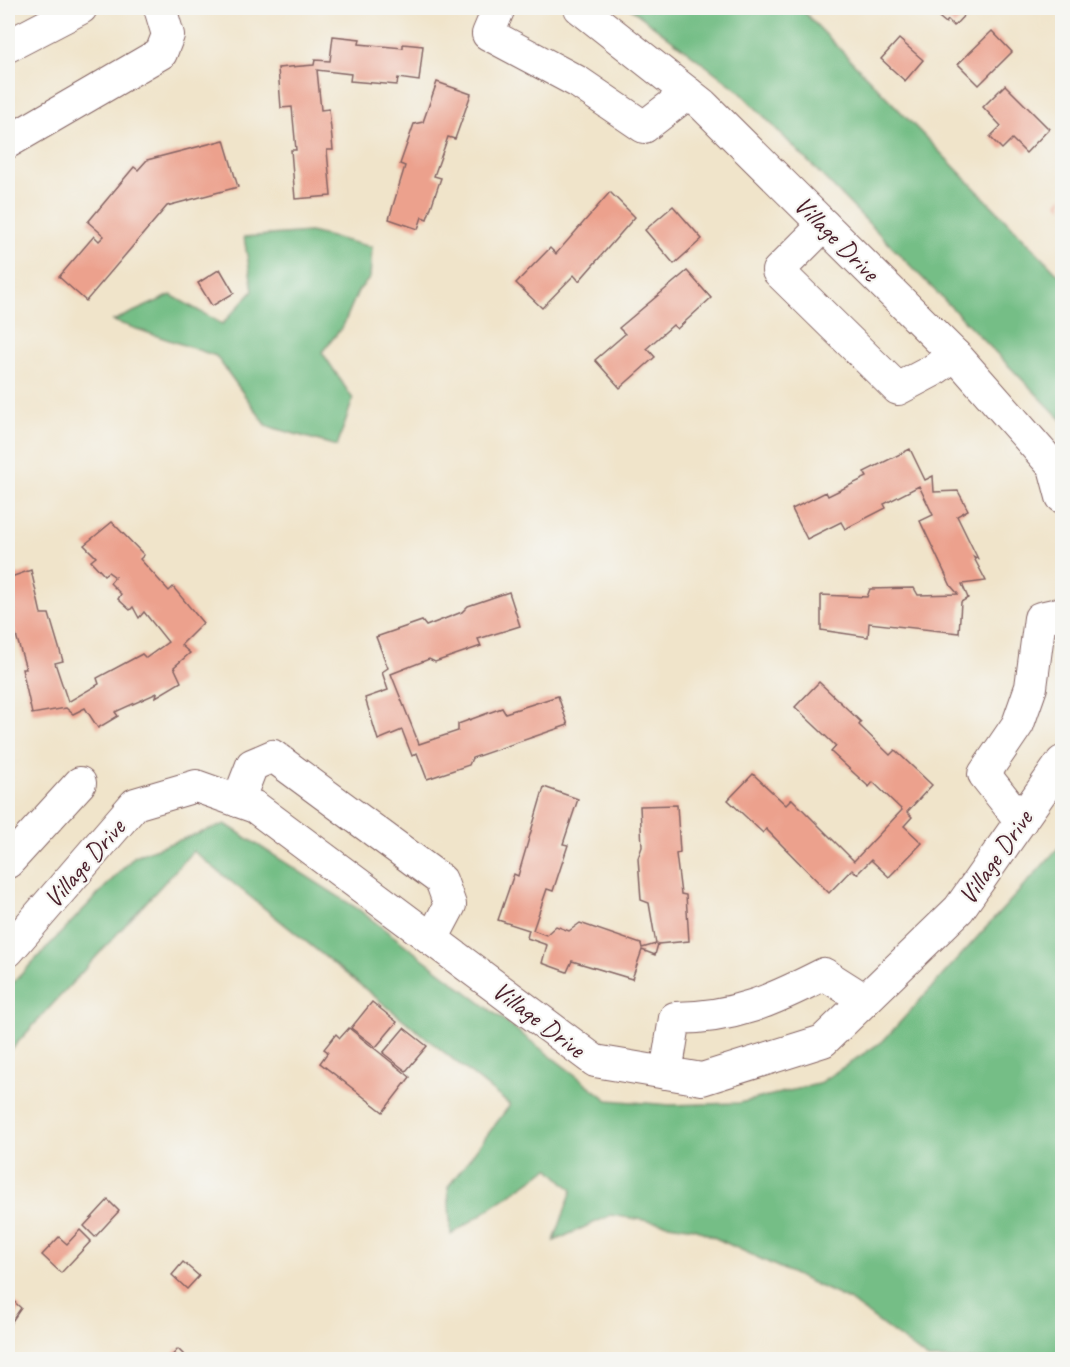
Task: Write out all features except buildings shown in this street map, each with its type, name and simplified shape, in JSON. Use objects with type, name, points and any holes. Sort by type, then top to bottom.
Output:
[{"type":"street","points":[[8,46],[81,8]]},
{"type":"street","points":[[8,142],[161,53],[168,34],[160,8]]},
{"type":"street","points":[[499,8],[488,34],[578,82],[644,127],[688,93]]},
{"type":"street","name":"Village Drive","points":[[580,8],[688,93],[954,355],[1054,467],[1062,497]]},
{"type":"street","points":[[824,225],[778,271],[898,389],[932,371],[954,355]]},
{"type":"street","points":[[1021,821],[984,774],[1021,715],[1031,687],[1040,618],[1062,614]]},
{"type":"street","points":[[238,801],[252,765],[273,756],[441,880],[450,905],[432,939]]},
{"type":"street","name":"Village Drive","points":[[8,951],[135,804],[196,786],[255,807],[595,1061],[702,1079],[823,1041],[959,909],[1062,762]]},
{"type":"street","points":[[8,862],[80,783]]},
{"type":"street","points":[[666,1073],[675,1018],[704,1018],[765,1003],[824,974],[865,1000]]},
{"type":"green space","points":[[630,8],[800,8],[1062,278],[1062,420],[738,90]]},
{"type":"green space","points":[[310,232],[372,247],[370,278],[358,291],[343,326],[322,352],[353,399],[337,446],[267,426],[216,356],[113,321],[171,295],[222,324],[253,291],[244,237]]},
{"type":"green space","points":[[225,824],[358,909],[608,1100],[670,1105],[739,1103],[818,1084],[883,1041],[1062,844],[1062,1359],[928,1359],[849,1300],[694,1228],[611,1215],[554,1241],[572,1190],[549,1168],[451,1235],[448,1187],[510,1105],[193,851],[8,1053],[8,988],[135,856]]}]
